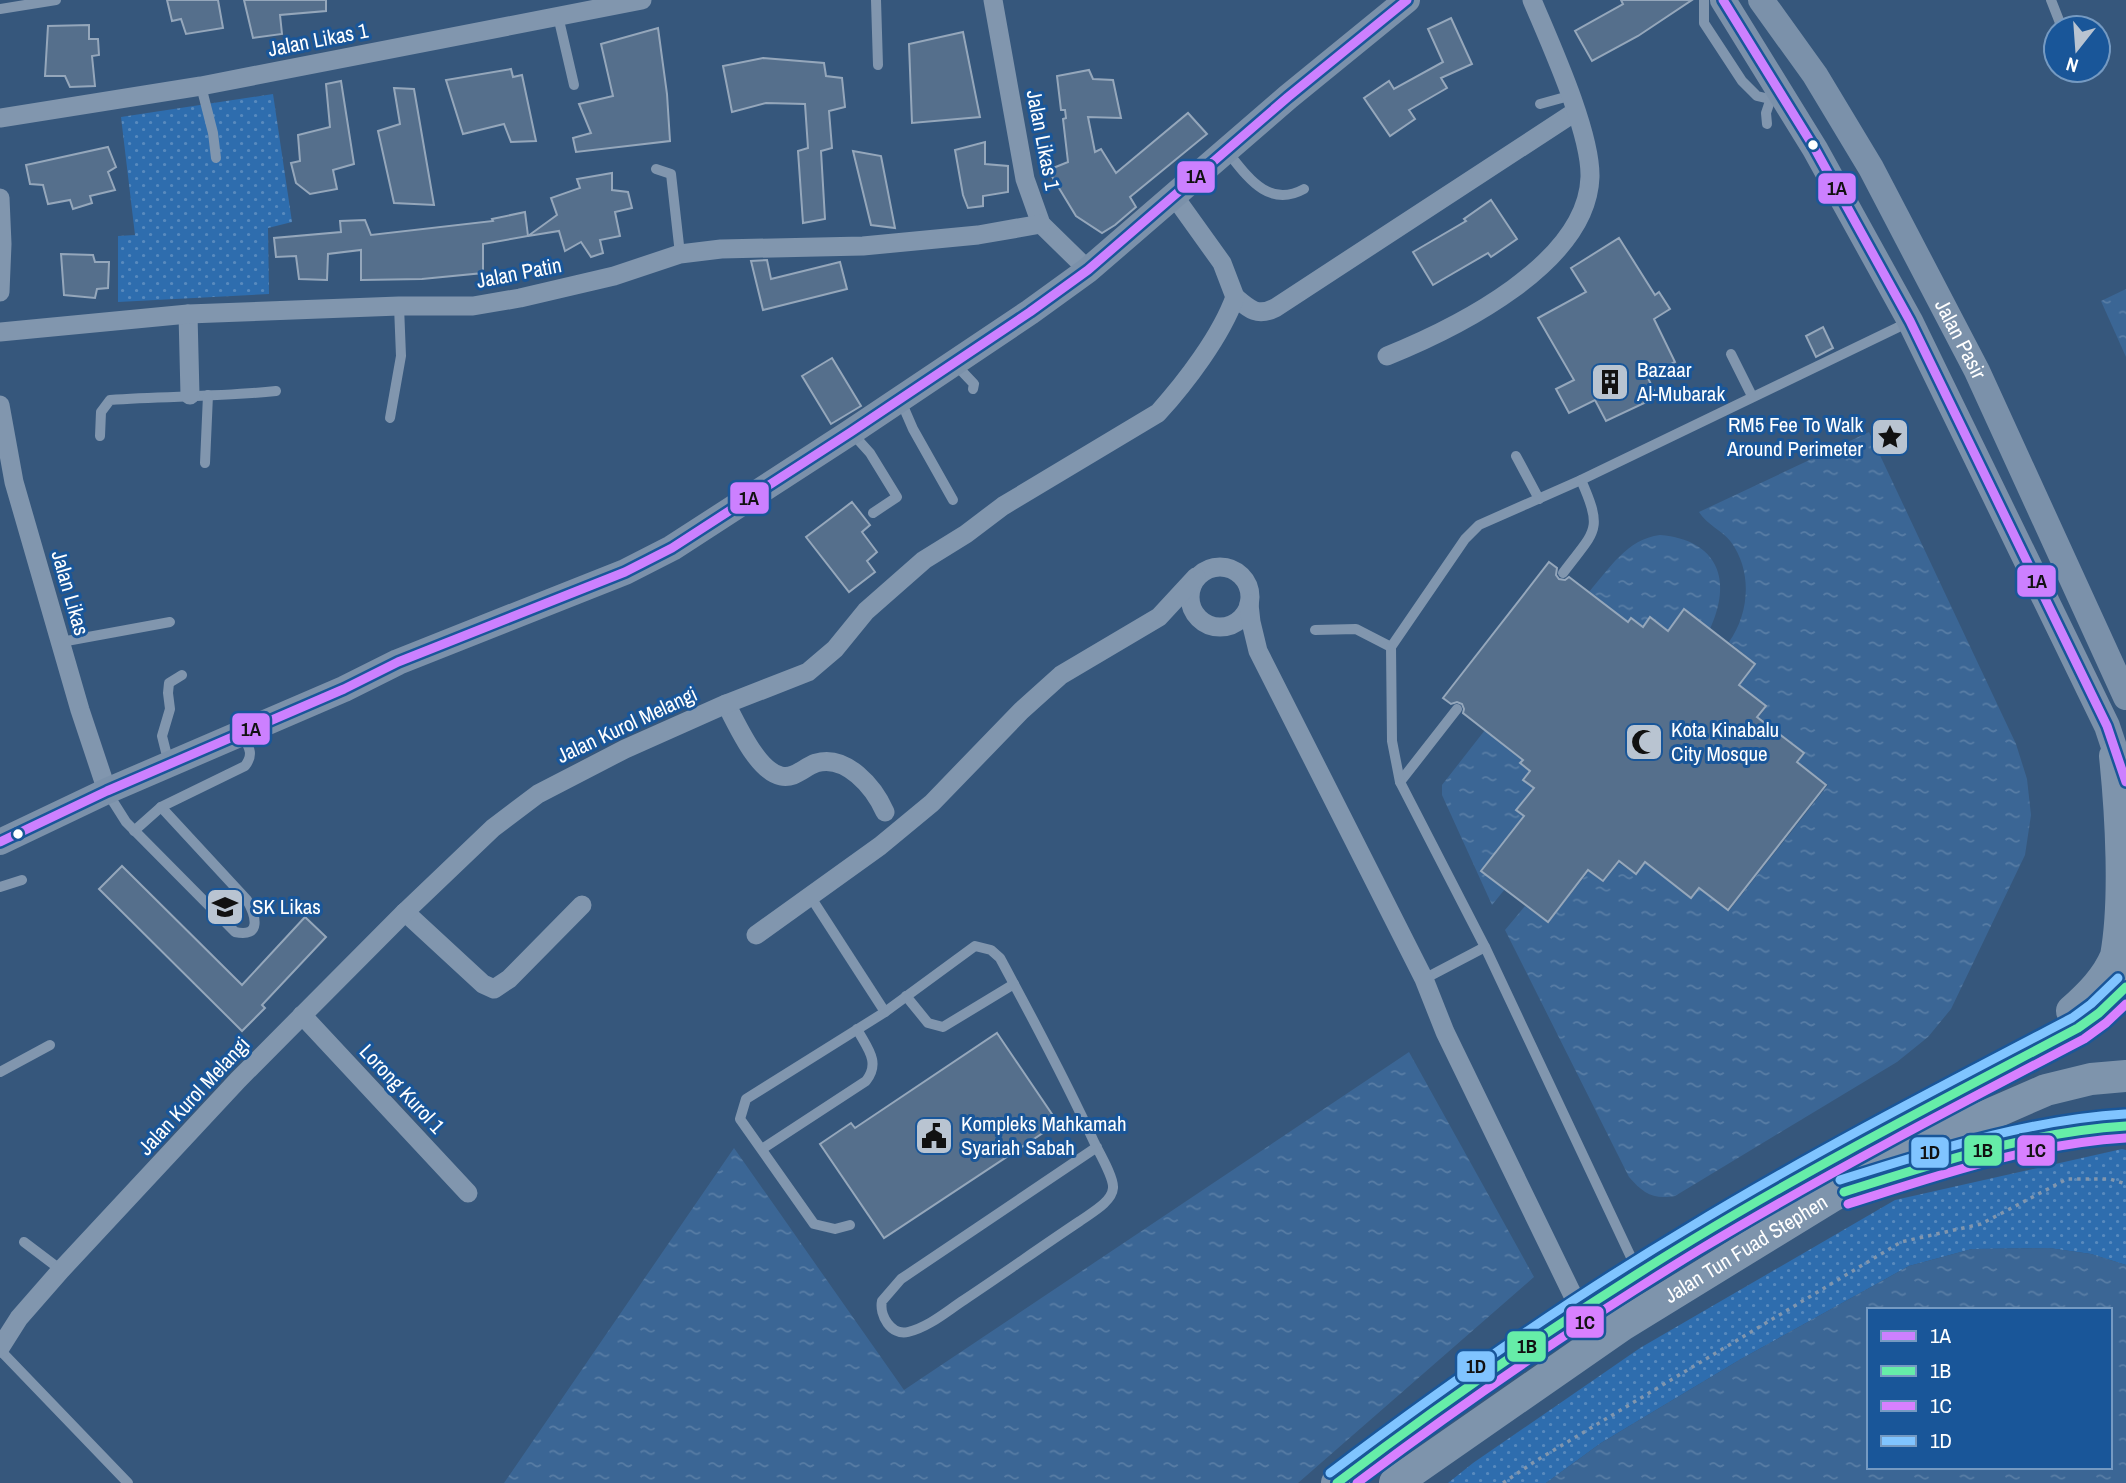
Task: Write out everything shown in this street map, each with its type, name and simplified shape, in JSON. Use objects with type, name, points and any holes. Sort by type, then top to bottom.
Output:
[{"type":"highway","points":[[1984,1080],[2018,1043],[2065,1018],[2104,977],[2115,958],[2122,937],[2126,895],[2121,769]]},
{"type":"highway","name":"Jalan Tun Fuad Stephen","points":[[1337,1483],[1440,1404],[1639,1272],[1871,1139],[2078,1028],[2126,988]]},
{"type":"highway","name":"Jalan Tun Fuad Stephen","points":[[1395,1483],[1622,1325],[1832,1196],[1975,1121],[2046,1090],[2091,1079],[2126,1076]]},
{"type":"highway","points":[[1832,1196],[1977,1151],[2103,1126],[2126,1126]]},
{"type":"main road","name":"Jalan Pasir","points":[[1723,0],[1776,97],[1910,321],[2107,726],[2121,769]]},
{"type":"main road","points":[[0,842],[107,791],[344,689],[398,662],[625,572],[683,541],[851,432],[1088,270],[1401,2]]},
{"type":"main road","name":"Jalan Pasir","points":[[1771,7],[1871,168],[1977,371],[2126,697]]},
{"type":"street","name":"Jalan Likas 1","points":[[0,118],[201,86],[642,0]]},
{"type":"street","name":"Jalan Likas 1","points":[[993,0],[1025,179],[1041,225],[1088,270]]},
{"type":"street","points":[[1387,356],[1436,336],[1471,317],[1505,295],[1537,269],[1570,230],[1588,191],[1588,161],[1572,104],[1532,0]]},
{"type":"street","points":[[1174,196],[1222,263],[1233,286],[1235,298],[1250,310],[1259,313],[1275,308],[1572,104]]},
{"type":"street","points":[[0,198],[0,292]]},
{"type":"street","name":"Jalan Patin","points":[[0,332],[188,314],[473,306],[614,276],[680,254],[721,249],[874,245],[988,234],[1041,225]]},
{"type":"street","name":"Jalan Kurol Melangi","points":[[0,1349],[19,1318],[61,1270],[238,1080],[492,828],[538,794],[636,744],[808,671],[835,649],[866,611],[924,560],[966,534],[1003,506],[1158,413],[1174,396],[1216,334],[1235,298]]},
{"type":"street","points":[[188,314],[199,395]]},
{"type":"street","name":"Jalan Likas","points":[[0,405],[7,488],[61,642],[107,791]]},
{"type":"street","points":[[756,935],[880,846],[932,803],[1013,718],[1061,675],[1159,617],[1204,571],[1214,568],[1233,570],[1247,585],[1251,622],[1258,651],[1424,979],[1445,1032],[1580,1310]]},
{"type":"street","points":[[1196,578],[1191,586],[1190,606],[1211,625]]},
{"type":"street","points":[[1211,625],[1239,621],[1250,604]]},
{"type":"street","points":[[1159,617],[1176,615],[1211,625],[1239,636],[1258,651]]},
{"type":"street","points":[[726,704],[759,761],[779,776],[795,775],[814,764],[827,761],[844,765],[874,792],[885,812]]},
{"type":"street","points":[[405,912],[483,984],[494,989],[509,979],[582,905]]},
{"type":"street","name":"Lorong Kurol 1","points":[[302,1015],[468,1193]]},
{"type":"lane","points":[[0,9],[56,0]]},
{"type":"lane","points":[[876,0],[878,65]]},
{"type":"lane","points":[[1704,0],[1704,23],[1742,81],[1757,96],[1776,97],[1766,113],[1767,124]]},
{"type":"lane","points":[[558,16],[573,85]]},
{"type":"lane","points":[[201,86],[213,133],[216,158]]},
{"type":"lane","points":[[1540,104],[1572,104]]},
{"type":"lane","points":[[1226,150],[1242,170],[1269,194],[1291,196],[1304,189]]},
{"type":"lane","points":[[656,169],[671,174],[680,254]]},
{"type":"lane","points":[[390,418],[401,356],[399,306]]},
{"type":"lane","points":[[1639,1272],[1485,947],[1400,782],[1392,741],[1391,647],[1465,539],[1479,525],[1581,480],[1910,321]]},
{"type":"lane","points":[[1731,354],[1752,396]]},
{"type":"lane","points":[[954,362],[974,384],[973,389]]},
{"type":"lane","points":[[100,436],[101,412],[110,400],[276,391]]},
{"type":"lane","points":[[199,395],[205,463]]},
{"type":"lane","points":[[900,399],[913,429],[953,500]]},
{"type":"lane","points":[[851,432],[870,453],[897,497],[873,513]]},
{"type":"lane","points":[[1516,456],[1539,499]]},
{"type":"lane","points":[[1563,573],[1593,533],[1593,509],[1581,480]]},
{"type":"lane","points":[[61,642],[170,622]]},
{"type":"lane","points":[[1315,630],[1356,629],[1391,647]]},
{"type":"lane","points":[[169,764],[162,736],[170,709],[169,682],[182,675]]},
{"type":"lane","points":[[1400,782],[1457,709]]},
{"type":"lane","points":[[134,831],[161,807],[245,766],[251,751],[241,733]]},
{"type":"lane","points":[[107,791],[134,831],[235,932],[250,931],[255,925],[256,915],[247,900],[161,807]]},
{"type":"lane","points":[[0,887],[22,880]]},
{"type":"lane","points":[[810,896],[885,1012]]},
{"type":"lane","points":[[850,1225],[835,1229],[814,1224],[740,1119],[746,1099],[885,1012],[975,946],[991,950],[1000,958],[1097,1147],[1114,1184],[1113,1192],[1100,1206],[935,1320],[906,1333],[900,1333],[890,1326],[882,1312],[882,1301],[901,1279],[1097,1147]]},
{"type":"lane","points":[[1424,979],[1485,947]]},
{"type":"lane","points":[[906,996],[928,1023],[943,1027],[1014,984]]},
{"type":"lane","points":[[762,1149],[866,1082],[874,1070],[874,1065],[857,1029]]},
{"type":"lane","points":[[0,1072],[50,1045]]},
{"type":"lane","points":[[24,1242],[61,1270]]},
{"type":"lane","points":[[0,1349],[128,1483]]},
{"type":"path","points":[[1503,1483],[1546,1454],[1901,1242],[1981,1224],[2067,1179],[2110,1179],[2126,1184]]},
{"type":"shaded area","points":[[273,94],[292,222],[268,228],[269,294],[118,302],[118,236],[135,235],[121,117]]},
{"type":"shaded area","points":[[2126,1150],[2126,1265],[2091,1254],[2049,1248],[1972,1249],[1909,1266],[1741,1359],[1601,1443],[1546,1483],[1448,1483],[1640,1348],[1895,1200]]},
{"type":"water","points":[[2126,289],[2126,357],[2101,301]]},
{"type":"water","points":[[1869,432],[2016,744],[2027,779],[2031,815],[2025,855],[1951,1009],[1928,1037],[1897,1062],[1675,1196],[1654,1196],[1629,1177],[1505,930],[1525,906],[1548,923],[1589,871],[1603,882],[1619,863],[1636,875],[1645,863],[1691,898],[1699,889],[1729,911],[1828,785],[1798,762],[1805,753],[1759,717],[1767,706],[1740,685],[1756,664],[1729,642],[1741,619],[1744,606],[1746,593],[1743,566],[1731,542],[1699,512]]},
{"type":"water","points":[[1660,535],[1680,538],[1696,545],[1707,554],[1715,566],[1720,579],[1720,594],[1710,629],[1684,610],[1668,631],[1650,617],[1643,627],[1632,618],[1628,622],[1589,592],[1628,549],[1638,542]]},
{"type":"water","points":[[1485,730],[1523,760],[1520,764],[1530,771],[1523,780],[1534,788],[1516,810],[1524,816],[1482,871],[1505,889],[1492,905],[1442,795],[1442,785]]},
{"type":"water","points":[[1409,1052],[1534,1277],[1298,1483],[504,1483],[734,1148],[904,1390]]},
{"type":"water","points":[[2049,1248],[2091,1254],[2126,1265],[2126,1483],[1546,1483],[1601,1443],[1741,1359],[1909,1266],[1972,1249]]},
{"type":"building","points":[[167,0],[218,0],[223,28],[186,34],[181,19],[172,21]]},
{"type":"building","points":[[244,0],[326,0],[326,11],[280,15],[282,34],[253,38]]},
{"type":"building","points":[[1621,0],[1692,0],[1638,36],[1592,61],[1575,31],[1623,4]]},
{"type":"building","points":[[1451,18],[1472,64],[1441,78],[1447,88],[1409,110],[1415,119],[1390,136],[1364,98],[1389,81],[1394,89],[1443,62],[1428,29]]},
{"type":"building","points":[[89,25],[89,39],[98,39],[99,55],[92,56],[95,86],[70,87],[65,76],[45,76],[48,26]]},
{"type":"building","points":[[658,28],[670,141],[576,152],[573,138],[591,133],[579,104],[613,96],[601,44]]},
{"type":"building","points":[[963,32],[980,117],[912,123],[909,44]]},
{"type":"building","points":[[763,58],[824,63],[826,76],[842,78],[845,107],[829,111],[832,148],[821,151],[825,219],[803,223],[798,151],[808,148],[805,104],[766,103],[732,112],[723,66]]},
{"type":"building","points":[[511,69],[513,77],[522,75],[536,141],[511,142],[504,124],[463,134],[446,80]]},
{"type":"building","points":[[1089,70],[1093,79],[1113,80],[1121,118],[1088,117],[1095,152],[1101,149],[1116,173],[1188,113],[1207,134],[1130,197],[1136,207],[1102,233],[1076,216],[1048,170],[1068,162],[1063,119],[1066,118],[1065,110],[1061,110],[1057,76]]},
{"type":"building","points":[[341,81],[354,164],[333,170],[337,189],[310,194],[296,183],[291,163],[300,161],[298,135],[330,127],[326,84]]},
{"type":"building","points":[[394,88],[414,89],[434,205],[394,203],[378,131],[400,124]]},
{"type":"building","points":[[985,142],[985,164],[1008,166],[1008,192],[983,196],[983,206],[968,208],[955,150]]},
{"type":"building","points":[[108,147],[116,167],[108,172],[115,190],[90,196],[92,203],[73,209],[70,200],[48,204],[43,185],[30,184],[26,165]]},
{"type":"building","points":[[853,151],[881,156],[895,228],[871,225]]},
{"type":"building","points":[[612,173],[612,190],[628,192],[632,208],[615,212],[620,236],[600,240],[603,253],[591,257],[581,242],[565,251],[559,231],[528,236],[557,215],[551,198],[580,188],[577,179]]},
{"type":"building","points":[[1491,200],[1517,239],[1491,257],[1488,253],[1433,285],[1413,252],[1466,221],[1464,219]]},
{"type":"building","points":[[525,212],[528,236],[483,244],[483,273],[422,279],[361,280],[361,250],[328,254],[327,280],[299,279],[296,256],[276,257],[274,238],[341,232],[340,221],[365,220],[371,235],[493,221],[492,219]]},
{"type":"building","points":[[1619,238],[1655,295],[1659,292],[1670,309],[1654,319],[1675,362],[1647,376],[1657,397],[1606,421],[1595,400],[1569,413],[1556,389],[1574,380],[1538,318],[1586,292],[1571,268]]},
{"type":"building","points":[[61,254],[93,255],[95,262],[109,262],[108,288],[97,289],[95,298],[64,295]]},
{"type":"building","points":[[767,260],[771,279],[840,262],[847,289],[763,310],[751,261]]},
{"type":"building","points":[[1823,327],[1833,348],[1816,357],[1806,336]]},
{"type":"building","points":[[832,358],[861,406],[831,424],[802,376]]},
{"type":"building","points":[[852,502],[870,525],[862,532],[877,552],[867,561],[875,572],[849,592],[806,537]]},
{"type":"building","name":"Kota Kinabalu City Mosque","points":[[1549,562],[1557,568],[1556,575],[1559,579],[1565,580],[1569,577],[1628,622],[1631,618],[1643,627],[1650,617],[1668,631],[1684,609],[1755,664],[1739,685],[1766,706],[1757,717],[1804,753],[1797,762],[1826,785],[1728,910],[1699,888],[1691,898],[1645,862],[1636,874],[1619,861],[1603,881],[1588,870],[1548,922],[1481,871],[1524,816],[1516,810],[1534,788],[1523,780],[1530,771],[1520,763],[1523,760],[1463,713],[1462,704],[1451,704],[1443,698]]},
{"type":"building","points":[[122,866],[242,985],[305,917],[326,937],[262,1005],[265,1008],[242,1031],[99,889]]},
{"type":"building","name":"Kompleks Mahkamah Syariah Sabah","points":[[997,1033],[1058,1123],[884,1238],[820,1144],[851,1123],[855,1128]]},
{"type":"transit line","name":"1A","points":[[0,842],[107,791],[344,689],[398,662],[625,572],[672,548],[851,432],[1088,270],[1288,97],[1407,0]]},
{"type":"transit line","name":"1A","points":[[1723,0],[1815,149],[1910,321],[2107,726],[2126,782]]},
{"type":"transit line","name":"1D","points":[[1330,1473],[1505,1346],[1641,1257],[1829,1147],[2072,1018],[2118,978]]},
{"type":"transit line","name":"1B","points":[[1337,1483],[1511,1357],[1646,1268],[1835,1158],[2078,1028],[2099,1013],[2126,987]]},
{"type":"transit line","name":"1C","points":[[1357,1483],[1525,1362],[1655,1277],[1841,1168],[2084,1039],[2126,1004]]},
{"type":"transit line","name":"1D","points":[[1840,1180],[1981,1138],[2052,1123],[2125,1114]]},
{"type":"transit line","name":"1B","points":[[1844,1192],[1983,1150],[2054,1135],[2126,1126]]},
{"type":"transit line","name":"1C","points":[[1848,1204],[1985,1162],[2054,1147],[2126,1138]]},
{"type":"place","name":"Bazaar Al-Mubarak","points":[[1610,382]]},
{"type":"place","name":"RM5 Fee To Walk Around Perimeter","points":[[1890,437]]},
{"type":"place","name":"Kota Kinabalu City Mosque","points":[[1644,742]]},
{"type":"place","name":"SK Likas","points":[[225,907]]},
{"type":"place","name":"Kompleks Mahkamah Syariah Sabah","points":[[934,1136]]}]
